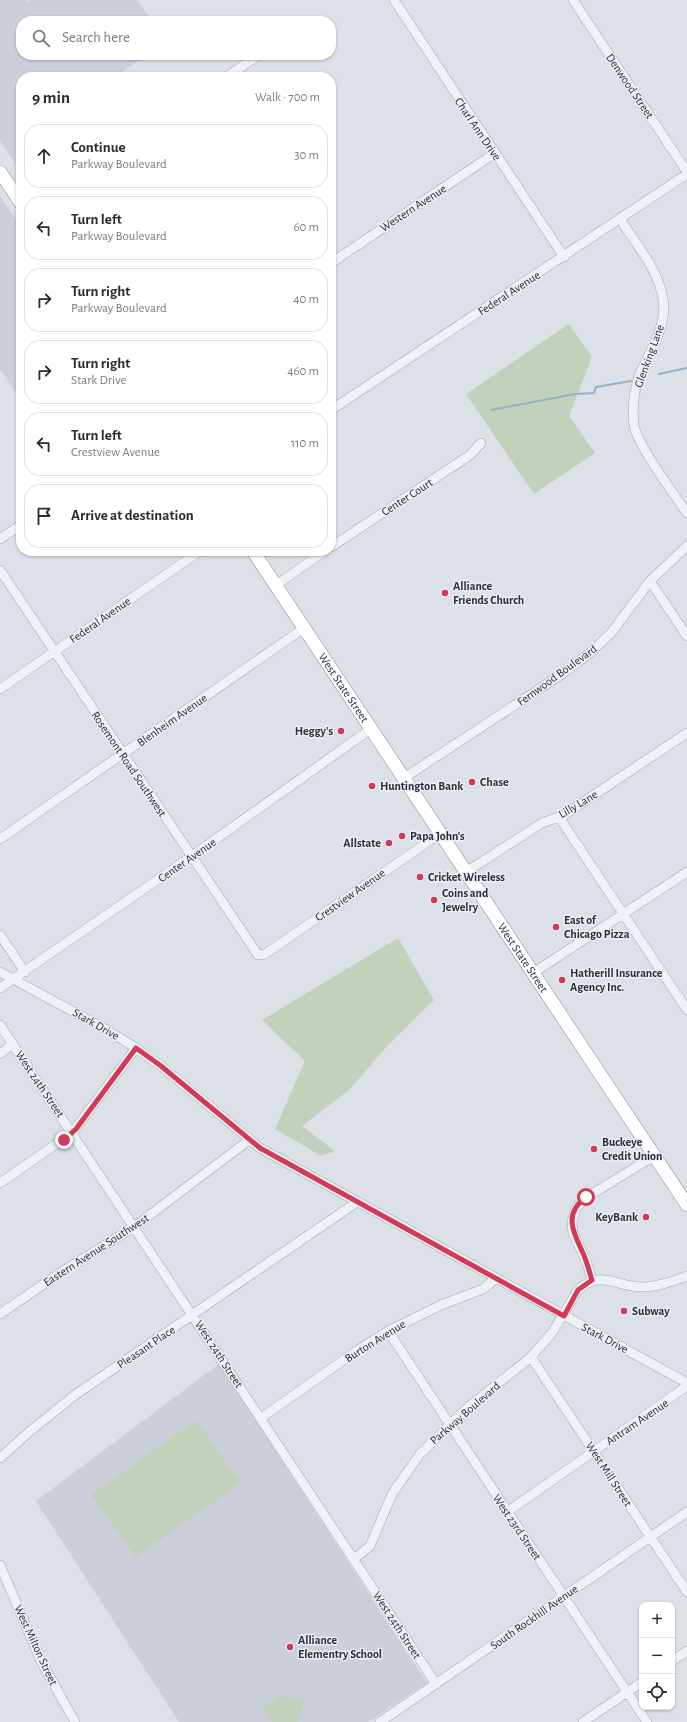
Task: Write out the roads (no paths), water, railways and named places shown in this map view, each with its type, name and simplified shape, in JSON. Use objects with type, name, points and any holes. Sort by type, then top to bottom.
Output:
[{"type":"highway","points":[[0,172],[16,196]]},
{"type":"highway","name":"West State Street","points":[[256,556],[372,728],[687,1205]]},
{"type":"street","name":"Charl Ann Drive","points":[[394,0],[564,257]]},
{"type":"street","name":"Denwood Street","points":[[573,0],[687,173]]},
{"type":"street","points":[[234,72],[252,60]]},
{"type":"street","name":"Western Avenue","points":[[336,260],[495,153]]},
{"type":"street","name":"Federal Avenue","points":[[336,407],[564,257],[687,173]]},
{"type":"street","name":"Glenking Lane","points":[[620,219],[651,268],[663,298],[661,324],[638,381],[635,395],[635,430],[651,460],[687,513]]},
{"type":"street","name":"Center Court","points":[[336,544],[470,455],[481,443]]},
{"type":"street","points":[[0,539],[16,528]]},
{"type":"street","name":"Fernwood Boulevard","points":[[404,778],[578,663],[611,633],[650,581],[687,546]]},
{"type":"street","name":"Federal Avenue","points":[[0,689],[193,556]]},
{"type":"street","points":[[276,585],[318,556]]},
{"type":"street","name":"Rosemont Road Southwest","points":[[0,570],[192,856],[255,953],[260,956]]},
{"type":"street","points":[[650,581],[687,636]]},
{"type":"street","name":"Blenheim Avenue","points":[[0,839],[304,628]]},
{"type":"street","name":"Center Avenue","points":[[0,988],[192,856],[372,728]]},
{"type":"street","name":"Lilly Lane","points":[[466,872],[542,823],[559,817],[687,732]]},
{"type":"street","points":[[559,817],[687,1010]]},
{"type":"street","name":"Crestview Avenue","points":[[260,956],[441,833]]},
{"type":"street","points":[[533,973],[687,872]]},
{"type":"street","points":[[0,935],[25,972]]},
{"type":"street","name":"Stark Drive","points":[[0,972],[107,1030],[136,1048],[161,1066],[249,1140],[357,1202],[687,1383]]},
{"type":"street","name":"West 24th Street","points":[[0,1025],[436,1684]]},
{"type":"street","points":[[0,1054],[13,1044]]},
{"type":"street","points":[[0,1183],[72,1133],[136,1048]]},
{"type":"street","name":"Eastern Avenue Southwest","points":[[0,1314],[58,1274],[134,1227],[249,1140]]},
{"type":"street","points":[[654,1156],[586,1197],[576,1208],[572,1222],[573,1233],[587,1263],[592,1280],[607,1279],[627,1286],[643,1287],[659,1285],[687,1276]]},
{"type":"street","name":"Pleasant Place","points":[[0,1458],[75,1395],[357,1202]]},
{"type":"street","name":"Burton Avenue","points":[[261,1418],[355,1352],[388,1331],[441,1305],[483,1289],[496,1278]]},
{"type":"street","name":"Parkway Boulevard","points":[[354,1559],[370,1546],[387,1505],[411,1466],[449,1424],[531,1357],[552,1333],[564,1316],[578,1290],[592,1280]]},
{"type":"street","name":"West 23rd Street","points":[[388,1331],[647,1722]]},
{"type":"street","name":"West Mill Street","points":[[531,1357],[687,1592]]},
{"type":"street","name":"Antram Avenue","points":[[507,1512],[687,1386]]},
{"type":"street","name":"South Rockhill Avenue","points":[[380,1722],[687,1512]]},
{"type":"street","name":"West Milton Street","points":[[0,1565],[41,1661],[75,1722]]},
{"type":"street","points":[[675,1659],[687,1650]]},
{"type":"street","points":[[583,1722],[639,1684]]},
{"type":"waterway","points":[[659,374],[687,368]]},
{"type":"waterway","points":[[491,410],[575,394],[594,393],[596,387],[631,381]]},
{"type":"place","name":"Alliance Friends Church","points":[[445,593]]},
{"type":"place","name":"Heggy's","points":[[341,731]]},
{"type":"place","name":"Chase","points":[[472,782]]},
{"type":"place","name":"Huntington Bank","points":[[372,786]]},
{"type":"place","name":"Papa John's","points":[[402,836]]},
{"type":"place","name":"Allstate","points":[[389,843]]},
{"type":"place","name":"Cricket Wireless","points":[[420,877]]},
{"type":"place","name":"Coins and Jewelry","points":[[434,900]]},
{"type":"place","name":"East of Chicago Pizza","points":[[556,927]]},
{"type":"place","name":"Hatherill Insurance Agency Inc.","points":[[562,980]]},
{"type":"place","name":"Buckeye Credit Union","points":[[594,1149]]},
{"type":"place","name":"KeyBank","points":[[646,1217]]},
{"type":"place","name":"Subway","points":[[624,1311]]},
{"type":"place","name":"Alliance Elementry School","points":[[290,1647]]}]
